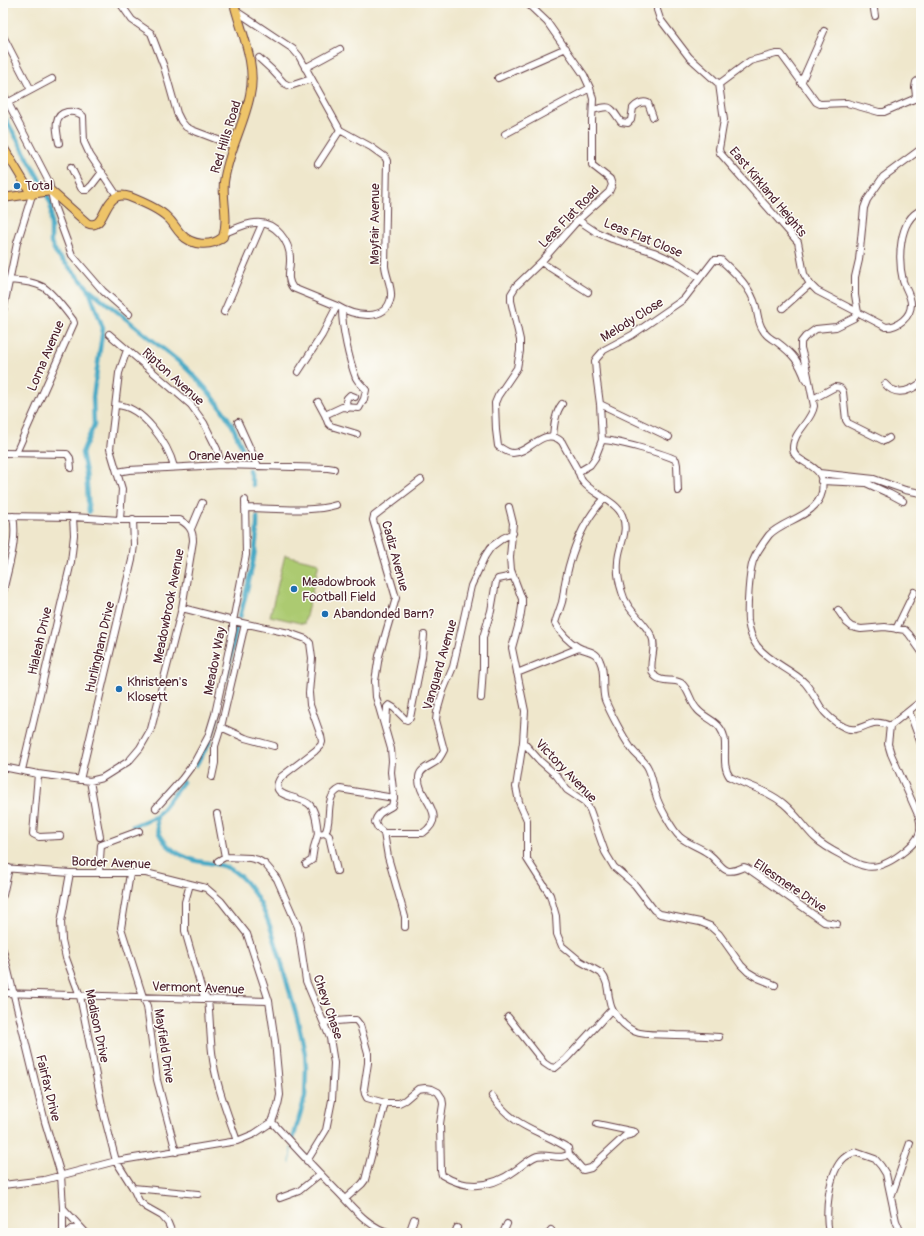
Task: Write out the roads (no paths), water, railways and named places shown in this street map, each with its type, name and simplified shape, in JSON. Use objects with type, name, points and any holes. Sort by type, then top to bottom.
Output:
[{"type":"main road","name":"Red Hills Road","points":[[224,233],[226,223],[224,197],[225,182],[234,146],[251,94],[247,47],[235,7]]},
{"type":"main road","points":[[3,147],[33,194]]},
{"type":"main road","points":[[3,198],[48,192],[87,223],[96,225],[108,203],[118,197],[128,197],[167,217],[182,235],[190,241],[198,243],[212,243],[223,237],[224,233]]},
{"type":"street","points":[[120,3],[132,20],[151,33],[158,49],[174,104],[181,121],[186,127],[192,130],[234,146]]},
{"type":"street","points":[[125,11],[126,3]]},
{"type":"street","name":"Leas Flat Road","points":[[527,3],[547,22],[584,74],[593,99],[592,165],[610,179],[612,185],[609,192],[578,220],[541,262],[516,286],[511,294],[511,301],[520,340],[520,350],[517,368],[495,403],[498,446],[512,453],[518,452],[543,438],[553,436]]},
{"type":"street","points":[[657,3],[657,10],[660,19],[690,57],[719,84],[750,61],[781,54],[816,102],[820,104],[846,103],[884,112],[914,99],[916,96],[916,82],[921,78]]},
{"type":"street","points":[[873,3],[875,16]]},
{"type":"street","points":[[235,7],[293,49],[340,130],[318,164]]},
{"type":"street","points":[[801,83],[824,31]]},
{"type":"street","points":[[3,36],[31,90]]},
{"type":"street","points":[[498,78],[566,48]]},
{"type":"street","points":[[305,68],[340,49]]},
{"type":"street","points":[[259,58],[284,84],[290,86],[311,79]]},
{"type":"street","points":[[8,103],[52,78]]},
{"type":"street","name":"East Kirkland Heights","points":[[719,84],[724,120],[719,149],[720,153],[798,242],[804,274],[810,284]]},
{"type":"street","points":[[505,134],[590,88]]},
{"type":"street","points":[[3,93],[49,182],[48,192],[72,255],[103,291],[128,314]]},
{"type":"street","points":[[592,110],[608,107],[611,108],[621,122],[628,123],[631,120],[634,108],[642,102],[645,102],[648,103],[653,117]]},
{"type":"street","points":[[59,143],[56,129],[59,117],[66,112],[80,113],[83,116],[84,142],[90,155],[118,197]]},
{"type":"street","name":"Mayfair Avenue","points":[[262,224],[278,231],[284,239],[288,248],[290,260],[288,279],[289,284],[293,288],[356,314],[372,316],[382,312],[388,306],[391,297],[391,289],[386,277],[385,266],[387,161],[385,157],[371,147],[340,130]]},
{"type":"street","points":[[890,726],[883,722],[876,722],[852,730],[840,725],[829,717],[804,682],[794,673],[763,653],[751,634],[748,621],[750,576],[753,562],[759,548],[771,534],[806,513],[818,501],[822,492],[819,473],[816,468],[800,460],[795,455],[793,449],[795,441],[803,425],[813,410],[813,399],[801,348],[801,342],[816,329],[836,327],[854,318],[858,313],[855,295],[855,277],[859,260],[864,208],[867,200],[883,177],[921,149]]},
{"type":"street","points":[[71,167],[81,188],[84,190],[87,190],[92,185],[102,172]]},
{"type":"street","points":[[3,310],[17,243],[33,194]]},
{"type":"street","points":[[783,308],[810,284],[817,290],[886,327],[898,325],[906,317],[911,303],[903,279],[901,256],[903,232],[910,218],[916,212],[921,210]]},
{"type":"street","name":"Leas Flat Close","points":[[578,220],[596,232],[612,239],[654,252],[678,263],[700,278]]},
{"type":"street","points":[[224,233],[255,222],[262,224],[224,312]]},
{"type":"street","name":"Melody Close","points":[[578,472],[590,465],[595,458],[602,440],[595,361],[604,350],[632,335],[684,299],[714,260],[721,260],[750,290],[762,330],[766,335],[789,351],[796,358],[802,368],[810,390]]},
{"type":"street","points":[[541,262],[588,292]]},
{"type":"street","name":"Lorna Avenue","points":[[9,280],[30,282],[44,287],[74,323],[74,328],[16,453]]},
{"type":"street","points":[[298,372],[340,307]]},
{"type":"street","points":[[325,415],[342,407],[359,408],[364,399],[366,390],[357,379],[352,365],[340,307]]},
{"type":"street","name":"Ripton Avenue","points":[[109,334],[191,405],[204,423],[217,449],[221,466]]},
{"type":"street","points":[[120,520],[122,489],[110,449],[119,373],[127,350]]},
{"type":"street","points":[[885,384],[894,392],[900,392],[912,389],[921,383]]},
{"type":"street","points":[[813,399],[835,387],[839,387],[843,392],[846,420],[848,423],[884,441],[889,438]]},
{"type":"street","points":[[348,408],[346,402],[347,398],[350,395],[355,397]]},
{"type":"street","points":[[318,402],[330,426],[357,434]]},
{"type":"street","points":[[562,404],[559,408],[553,436],[562,442],[583,482],[604,499],[616,506],[622,514],[624,539],[618,561],[622,593],[626,603],[652,636],[654,649],[651,668],[655,677],[661,680],[677,681],[682,684],[696,709],[720,727],[725,739],[726,772],[730,777],[775,797],[786,805],[815,838],[824,845],[858,864],[866,867],[890,862],[914,843],[921,832],[919,817],[888,744],[890,726],[921,701]]},
{"type":"street","points":[[600,404],[669,437]]},
{"type":"street","points":[[116,405],[129,408],[146,421],[166,447],[172,458],[174,468]]},
{"type":"street","points":[[238,422],[258,466]]},
{"type":"street","points":[[602,440],[617,442],[673,458],[677,462],[678,491]]},
{"type":"street","points":[[3,453],[67,454],[70,458],[71,468]]},
{"type":"street","name":"Orane Avenue","points":[[117,472],[129,470],[221,466],[334,469]]},
{"type":"street","points":[[819,473],[874,479],[905,490],[921,493]]},
{"type":"street","name":"Cadiz Avenue","points":[[394,798],[391,772],[391,749],[376,697],[375,682],[379,656],[396,598],[373,520],[374,516],[421,480]]},
{"type":"street","points":[[821,481],[866,483],[903,501]]},
{"type":"street","name":"Ellesmere Drive","points":[[604,499],[594,509],[573,551],[566,577],[562,601],[555,623],[557,627],[571,642],[579,648],[595,653],[600,660],[603,670],[603,688],[606,700],[631,749],[647,766],[656,797],[672,826],[680,837],[709,854],[723,868],[729,871],[734,871],[744,867],[747,868],[824,922],[837,924]]},
{"type":"street","name":"Meadow Way","points":[[156,808],[194,763],[210,732],[230,645],[246,555],[245,500]]},
{"type":"street","points":[[191,530],[202,503]]},
{"type":"street","points":[[245,508],[312,509],[336,505]]},
{"type":"street","points":[[509,507],[513,523],[510,557],[513,576],[522,599],[522,606],[512,648],[525,711],[523,742],[516,787],[519,802],[527,820],[527,859],[550,895],[556,916],[557,934],[562,946],[605,977],[609,987],[612,1009],[627,1027],[647,1035],[719,1037]]},
{"type":"street","points":[[3,516],[73,517],[120,520],[180,520],[187,524],[191,530]]},
{"type":"street","points":[[3,592],[14,541],[15,526],[12,516]]},
{"type":"street","name":"Hialeah Drive","points":[[22,770],[71,562],[74,535],[73,517]]},
{"type":"street","name":"Hurlingham Drive","points":[[80,780],[132,560],[134,545],[133,519]]},
{"type":"street","name":"Meadowbrook Avenue","points":[[3,767],[38,774],[90,781],[102,778],[129,761],[140,748],[151,729],[182,608],[193,540],[191,530]]},
{"type":"street","name":"Vanguard Avenue","points":[[384,833],[422,833],[431,826],[434,815],[422,790],[419,777],[420,772],[435,762],[444,750],[436,720],[437,712],[453,667],[471,586],[485,556],[491,547],[513,533]]},
{"type":"street","points":[[481,698],[483,637],[491,611],[496,582],[498,579],[513,576]]},
{"type":"street","points":[[896,629],[914,592]]},
{"type":"street","points":[[182,608],[233,622],[289,633],[306,639],[310,643],[312,658],[309,693],[310,705],[322,742],[315,751],[281,777],[278,784],[280,792],[284,795],[306,801],[312,806],[322,834]]},
{"type":"street","points":[[838,610],[847,623],[852,627],[861,629],[885,627],[906,630],[921,651]]},
{"type":"street","points":[[212,777],[215,763],[215,746],[221,727],[245,624]]},
{"type":"street","points":[[386,734],[387,707],[389,705],[394,708],[404,719],[407,720],[410,718],[422,658],[424,635]]},
{"type":"street","points":[[517,673],[579,648]]},
{"type":"street","points":[[909,711],[921,744]]},
{"type":"street","points":[[221,727],[245,738],[274,746]]},
{"type":"street","name":"Victory Avenue","points":[[523,742],[540,761],[556,775],[567,790],[585,802],[590,810],[605,852],[614,866],[635,885],[654,910],[660,914],[700,922],[710,926],[719,934],[741,965],[748,972],[775,985]]},
{"type":"street","points":[[38,774],[33,834],[39,837],[60,836]]},
{"type":"street","points":[[90,781],[100,838]]},
{"type":"street","points":[[306,864],[312,860],[314,847],[328,827],[329,810],[332,797],[337,791],[340,789],[350,790],[394,798],[392,806],[378,814],[375,822],[378,828],[384,833],[388,857],[405,917],[405,926]]},
{"type":"street","points":[[217,814],[225,857],[218,861]]},
{"type":"street","points":[[99,873],[101,845],[139,831]]},
{"type":"street","points":[[322,834],[329,836],[337,871]]},
{"type":"street","name":"Chevy Chase","points":[[225,857],[250,858],[258,860],[272,871],[277,879],[298,927],[306,981],[330,1038],[334,1063],[332,1100],[326,1130],[307,1161]]},
{"type":"street","points":[[3,895],[6,868]]},
{"type":"street","name":"Border Avenue","points":[[6,868],[70,873],[146,873],[206,888],[245,931],[269,1001]]},
{"type":"street","name":"Madison Drive","points":[[70,873],[61,922],[66,958],[80,996],[104,1115],[116,1161],[133,1188],[139,1201],[146,1208],[162,1216],[168,1223],[170,1232]]},
{"type":"street","name":"Mayfield Drive","points":[[130,874],[121,928],[147,1006],[157,1080],[176,1152]]},
{"type":"street","points":[[190,884],[186,902],[185,931],[203,994],[208,999],[215,1071],[220,1093],[237,1141]]},
{"type":"street","name":"Fairfax Drive","points":[[3,950],[45,1122],[61,1176],[63,1233]]},
{"type":"street","name":"Vermont Avenue","points":[[3,993],[269,1001]]},
{"type":"street","points":[[3,1185],[44,1180],[116,1161],[237,1141],[254,1134],[272,1122],[280,1095],[275,1041],[269,1001]]},
{"type":"street","points":[[508,1017],[544,1063],[555,1068],[566,1059],[612,1009]]},
{"type":"street","points":[[324,1022],[349,1020],[356,1020],[358,1022],[368,1053],[364,1094],[367,1098],[385,1103],[399,1103],[418,1089],[432,1089],[438,1092],[444,1104],[440,1124],[442,1175],[454,1181],[469,1185],[482,1186],[505,1178],[538,1155],[564,1157],[569,1154]]},
{"type":"street","points":[[492,1096],[510,1117],[524,1127],[568,1148],[569,1154],[583,1170],[588,1170],[591,1168],[625,1136],[635,1132],[597,1124]]},
{"type":"street","points":[[345,1199],[365,1180],[385,1103]]},
{"type":"street","points":[[272,1122],[307,1161],[362,1217],[384,1231],[391,1233]]},
{"type":"street","points":[[891,1197],[910,1143]]},
{"type":"street","points":[[829,1233],[827,1204],[835,1171],[845,1157],[855,1152],[875,1159],[886,1174],[896,1221],[901,1233]]},
{"type":"street","points":[[280,1198],[299,1191],[320,1174]]},
{"type":"street","points":[[133,1188],[198,1194]]},
{"type":"street","points":[[63,1208],[86,1233]]},
{"type":"street","points":[[409,1233],[414,1219]]},
{"type":"street","points":[[503,1233],[507,1224]]},
{"type":"street","points":[[67,1233],[72,1229],[81,1228]]},
{"type":"waterway","points":[[3,114],[41,182],[51,204],[51,243],[57,255],[88,288],[183,365],[211,394],[228,418],[249,461]]},
{"type":"waterway","points":[[88,288],[103,328],[93,397],[94,425],[82,453],[86,473],[89,512]]},
{"type":"waterway","points":[[249,470],[253,485]]},
{"type":"waterway","points":[[240,617],[254,555],[257,517]]},
{"type":"waterway","points":[[226,679],[237,625]]},
{"type":"waterway","points":[[196,765],[209,743],[218,713]]},
{"type":"waterway","points":[[133,826],[157,816],[183,782]]},
{"type":"waterway","points":[[157,816],[159,832],[168,845],[181,855],[197,861],[220,865],[232,870],[253,892],[268,921],[295,1009],[305,1054],[305,1097],[293,1139]]},
{"type":"waterway","points":[[290,1163],[291,1148]]},
{"type":"place","name":"Total","points":[[17,186]]},
{"type":"place","name":"Meadowbrook Football Field","points":[[294,589]]},
{"type":"place","name":"Abandonded Barn?","points":[[325,614]]},
{"type":"place","name":"Khristeen's Klosett","points":[[119,689]]}]
